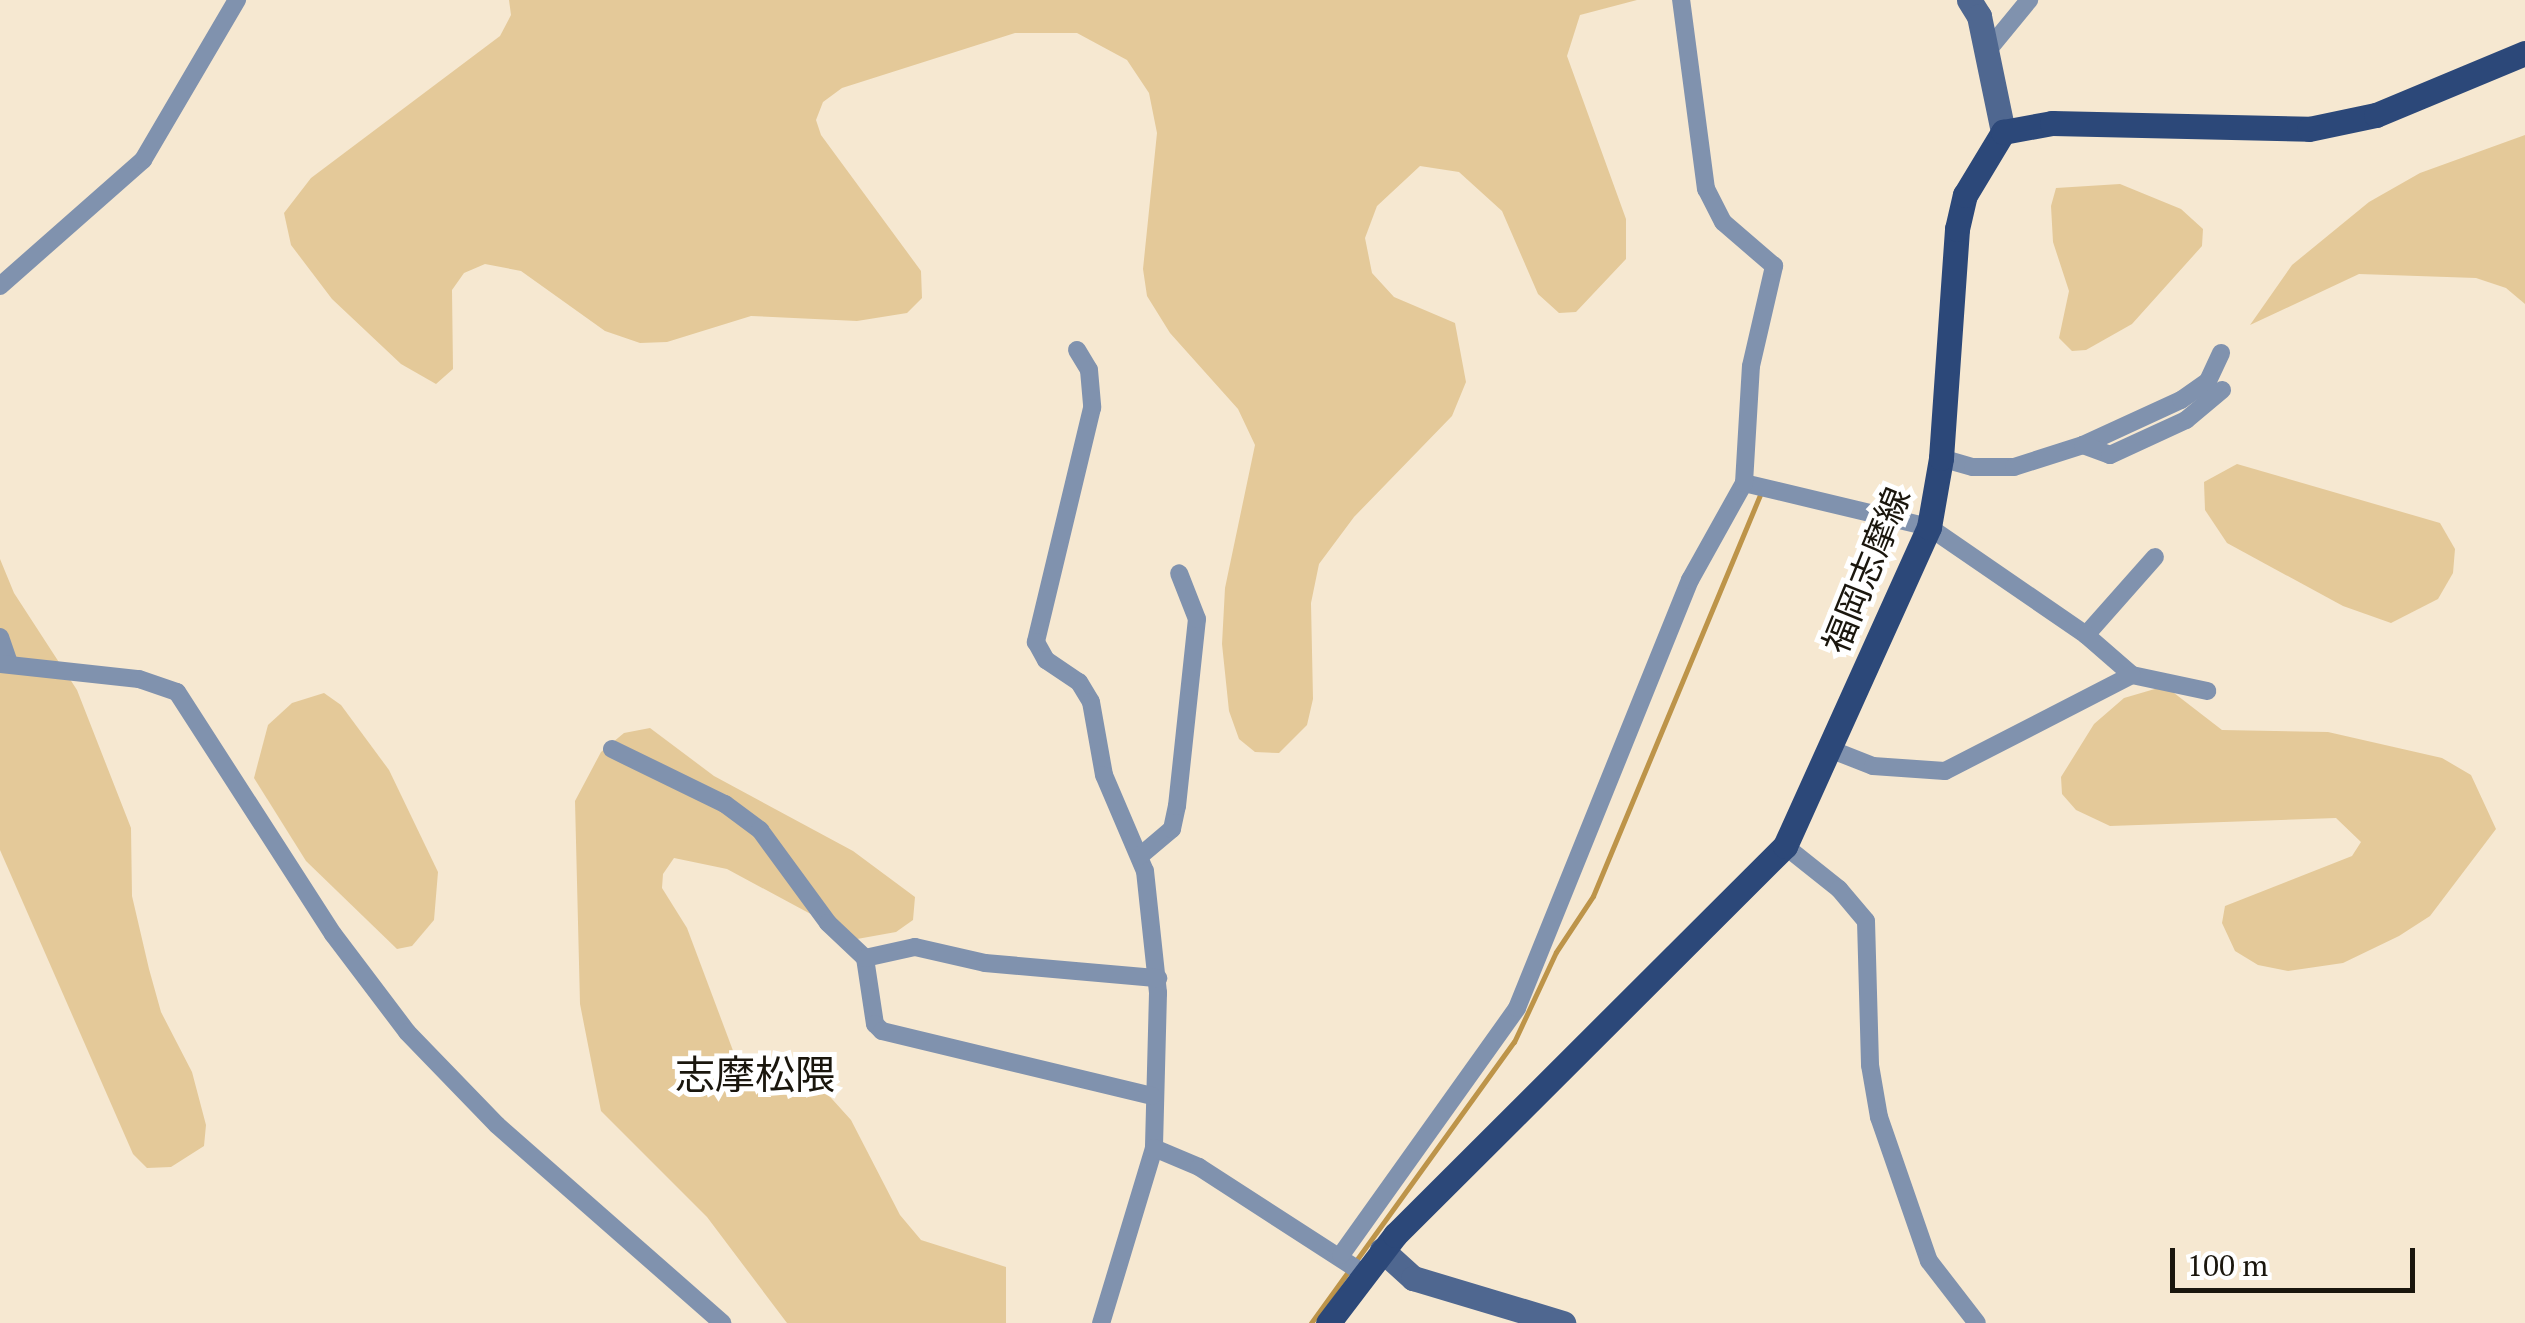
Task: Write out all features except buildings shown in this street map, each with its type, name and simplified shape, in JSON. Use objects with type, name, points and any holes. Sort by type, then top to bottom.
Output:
[{"type":"main road","points":[[1969,0],[1988,50],[2003,132],[2052,123],[2309,129],[2376,115],[2525,53]]},
{"type":"main road","name":"福岡志摩線","points":[[1328,1323],[1382,1250],[1784,846],[1928,527],[1941,458],[1957,229],[1965,195],[2003,132]]},
{"type":"main road","points":[[1382,1250],[1413,1278],[1564,1323]]},
{"type":"street","points":[[0,286],[143,160],[237,0]]},
{"type":"street","points":[[1341,1256],[1517,1008],[1690,580],[1744,482],[1752,366],[1774,266],[1763,250],[1723,222],[1706,188],[1681,0]]},
{"type":"street","points":[[1988,50],[2029,0]]},
{"type":"street","points":[[1077,350],[1089,370],[1092,408],[1036,642],[1046,660],[1087,690],[1104,774],[1140,856],[1158,978],[1152,1096],[1154,1148],[1100,1323]]},
{"type":"street","points":[[1941,458],[1973,467],[2014,467],[2083,445],[2181,400],[2208,381],[2221,353]]},
{"type":"street","points":[[2083,445],[2117,453],[2186,420],[2222,390]]},
{"type":"street","points":[[1744,482],[1928,527],[2086,634],[2132,675],[2208,691]]},
{"type":"street","points":[[2086,634],[2155,557]]},
{"type":"street","points":[[1140,856],[1172,829],[1177,806],[1197,619],[1179,573]]},
{"type":"street","points":[[0,637],[5,663],[139,679],[177,692],[368,985],[407,1032],[497,1125],[722,1323]]},
{"type":"street","points":[[1827,748],[1873,766],[1945,771],[2132,675]]},
{"type":"street","points":[[612,749],[744,816],[828,923],[865,958],[875,1024],[892,1037],[1152,1096]]},
{"type":"street","points":[[1784,846],[1840,889],[1866,921],[1870,1065],[1879,1117],[1929,1261],[1977,1323]]},
{"type":"street","points":[[865,958],[916,947],[985,963],[1158,978]]},
{"type":"street","points":[[1154,1148],[1199,1167],[1363,1273]]},
{"type":"shaded area","points":[[509,0],[1637,0],[1580,15],[1567,56],[1626,219],[1626,259],[1576,312],[1559,313],[1538,294],[1502,211],[1459,172],[1420,166],[1377,206],[1365,238],[1372,273],[1394,297],[1455,323],[1466,382],[1452,416],[1354,517],[1319,564],[1311,603],[1313,699],[1307,725],[1279,753],[1255,752],[1239,739],[1229,711],[1222,644],[1225,588],[1255,445],[1238,409],[1170,333],[1147,296],[1143,269],[1157,133],[1149,93],[1127,60],[1077,33],[1015,33],[842,88],[823,102],[816,120],[821,135],[921,271],[922,298],[907,313],[857,321],[751,316],[667,342],[640,343],[605,331],[521,271],[485,264],[464,273],[452,290],[453,369],[436,384],[401,364],[332,299],[291,245],[284,213],[311,178],[500,36],[511,15]]},
{"type":"shaded area","points":[[2525,135],[2525,304],[2506,288],[2476,278],[2359,274],[2250,325],[2292,265],[2369,202],[2420,173]]},
{"type":"shaded area","points":[[2120,184],[2181,209],[2203,229],[2202,246],[2132,324],[2086,350],[2072,351],[2059,338],[2069,291],[2053,242],[2051,206],[2056,188]]},
{"type":"shaded area","points":[[2237,464],[2440,523],[2455,549],[2453,573],[2438,599],[2391,623],[2343,606],[2227,543],[2205,510],[2204,482]]},
{"type":"shaded area","points":[[0,559],[14,593],[77,690],[131,828],[132,896],[149,969],[161,1012],[192,1072],[206,1125],[204,1146],[171,1167],[147,1168],[133,1154],[0,850]]},
{"type":"shaded area","points":[[2165,686],[2222,730],[2328,732],[2442,758],[2471,775],[2496,829],[2430,916],[2399,936],[2343,963],[2288,971],[2258,965],[2235,951],[2222,923],[2225,906],[2352,856],[2361,842],[2336,818],[2110,826],[2076,810],[2062,794],[2061,777],[2094,724],[2124,698]]},
{"type":"shaded area","points":[[324,693],[341,705],[389,770],[438,872],[434,920],[412,946],[397,949],[306,861],[254,778],[268,725],[292,703]]},
{"type":"shaded area","points":[[650,728],[714,776],[853,851],[915,897],[913,920],[896,932],[857,939],[727,869],[674,858],[663,874],[662,888],[687,928],[735,1056],[773,1081],[823,1089],[851,1120],[900,1215],[921,1240],[1006,1267],[1006,1323],[787,1323],[707,1217],[601,1111],[580,1004],[575,801],[601,752],[624,733]]},
{"type":"waterway","points":[[1311,1323],[1514,1042],[1556,952],[1593,896],[1761,493]]},
{"type":"district","name":"志摩松隈","points":[[755,1074]]}]
